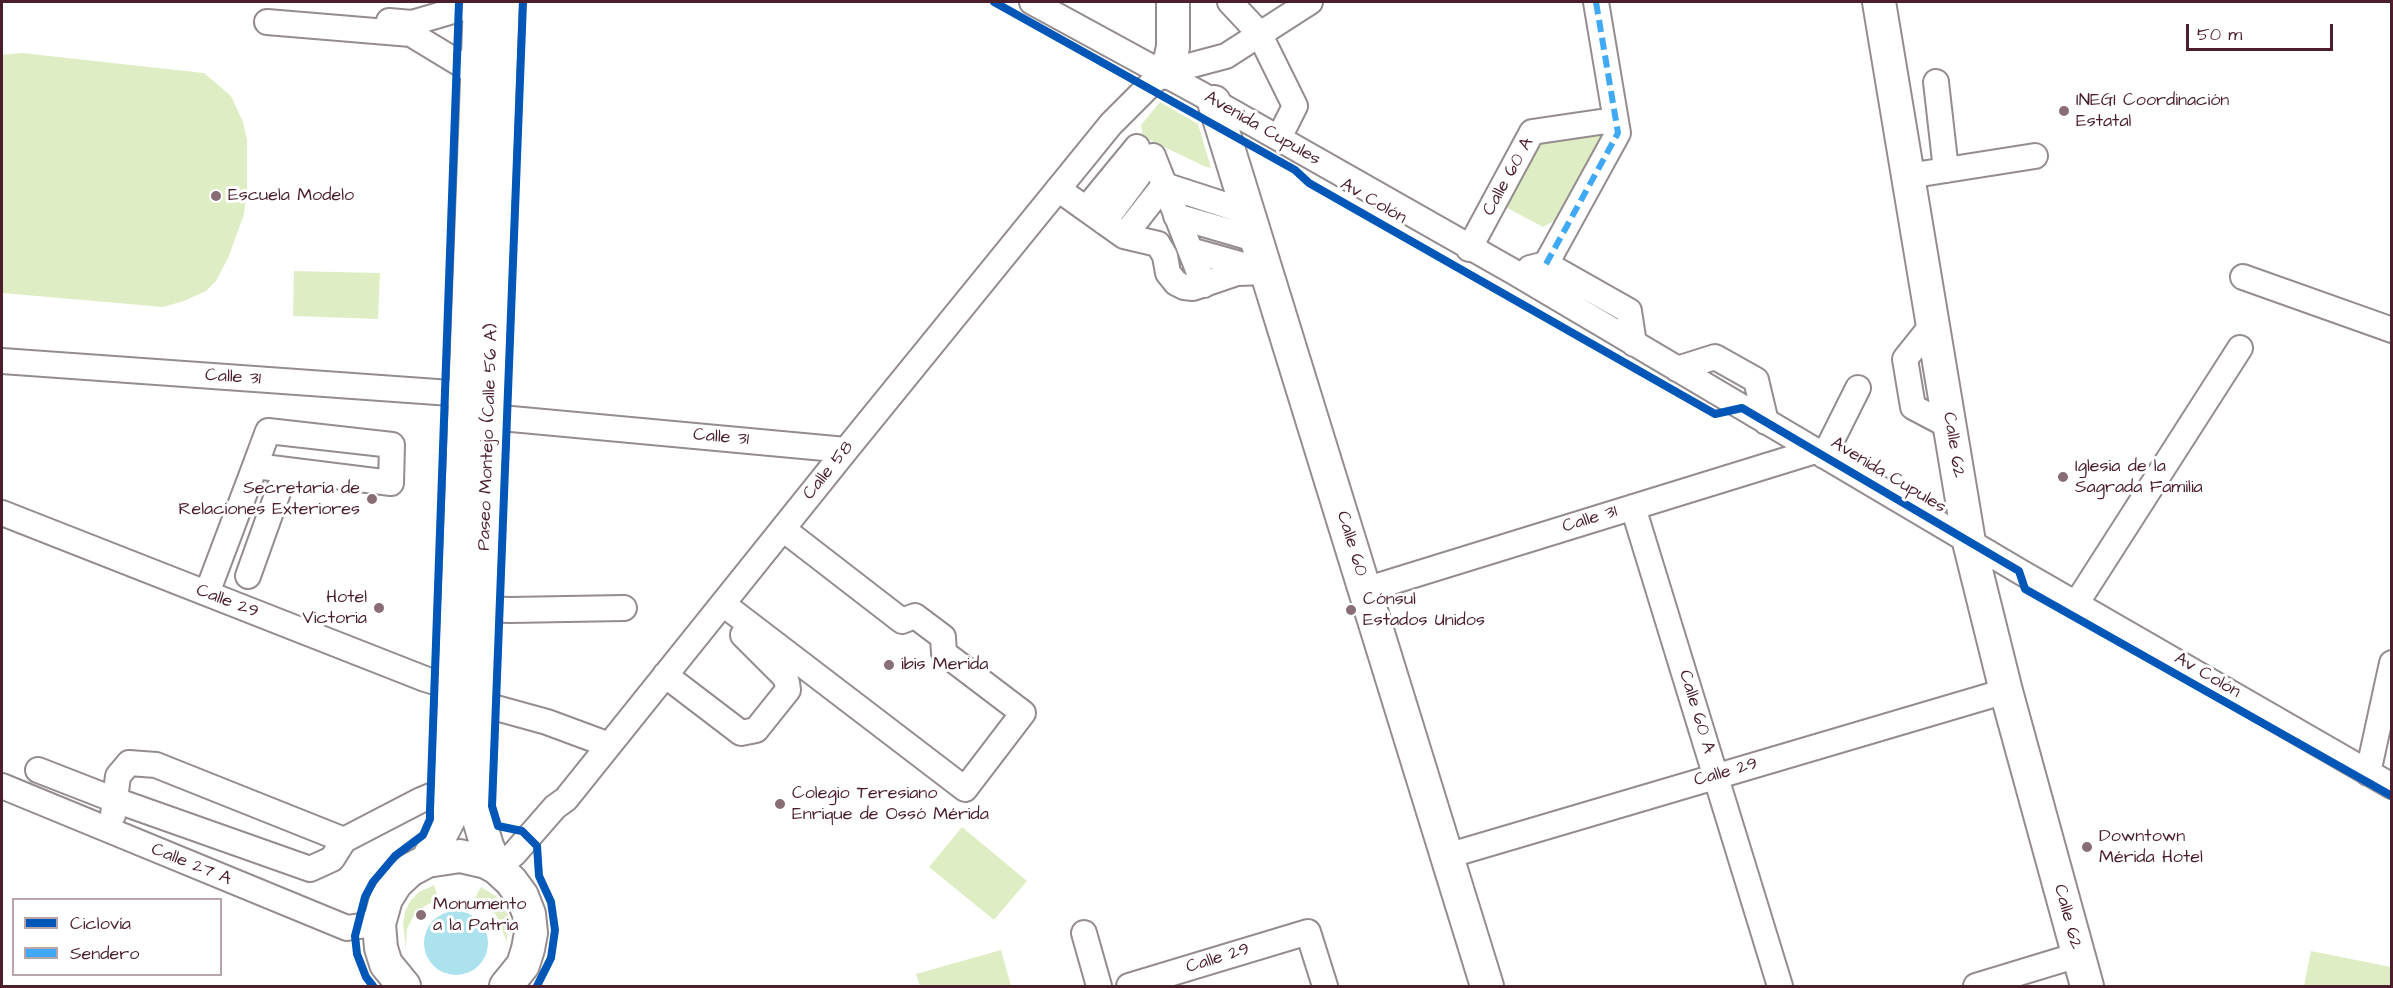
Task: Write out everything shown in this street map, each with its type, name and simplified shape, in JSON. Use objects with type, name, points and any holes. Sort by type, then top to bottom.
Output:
[{"type":"main road","name":"Paseo Montejo (Calle 56 A)","points":[[488,2],[477,74],[465,394],[466,695],[474,803],[487,846],[497,868]]},
{"type":"main road","name":"Paseo Montejo (Calle 56 A)","points":[[427,861],[449,819],[450,788],[482,609],[490,417],[488,2]]},
{"type":"main road","points":[[1162,73],[1170,60],[1173,47],[1173,2]]},
{"type":"main road","name":"Calle 62","points":[[1879,2],[1969,542],[2006,691],[2087,987]]},
{"type":"main road","name":"Calle 60","points":[[1214,102],[1447,856],[1481,985]]},
{"type":"main road","points":[[391,979],[381,948],[380,917],[386,899],[396,883],[410,870],[427,861],[460,856],[486,862],[497,868],[512,881],[522,896],[529,914],[531,933],[523,965],[506,987]]},
{"type":"street","points":[[477,74],[411,34],[268,16],[412,23],[488,2]]},
{"type":"street","name":"Avenida Cupules","points":[[1032,2],[1279,138],[1469,249],[1514,272],[1969,542],[2368,773],[2391,784]]},
{"type":"street","points":[[1230,2],[1259,33],[1295,105],[1279,138]]},
{"type":"street","points":[[1162,73],[1226,56],[1311,2]]},
{"type":"street","points":[[1546,264],[1618,133],[1596,2]]},
{"type":"street","name":"Calle 58","points":[[497,868],[514,854],[555,807],[566,800],[1111,124],[1162,73]]},
{"type":"street","points":[[1936,82],[1946,170]]},
{"type":"street","name":"Calle 60 A","points":[[1469,249],[1532,132],[1600,122]]},
{"type":"street","points":[[1095,216],[1137,147]]},
{"type":"street","points":[[1095,216],[1153,156],[1204,285]]},
{"type":"street","points":[[1908,176],[2035,156]]},
{"type":"street","points":[[1164,185],[1254,226]]},
{"type":"street","points":[[1124,236],[1164,185]]},
{"type":"street","points":[[1058,189],[1124,236],[1158,244],[1165,256],[1167,273],[1176,283],[1184,287],[1204,285],[1237,273],[1268,272]]},
{"type":"street","points":[[1176,216],[1254,226]]},
{"type":"street","points":[[1190,250],[1268,272]]},
{"type":"street","points":[[1514,272],[1546,264],[1629,311],[1634,344]]},
{"type":"street","points":[[2243,277],[2391,330]]},
{"type":"street","points":[[2076,604],[2240,348]]},
{"type":"street","name":"Calle 31","points":[[2,361],[465,394]]},
{"type":"street","points":[[1819,454],[1857,388]]},
{"type":"street","name":"Calle 31","points":[[490,417],[846,450]]},
{"type":"street","points":[[207,594],[268,431],[392,445],[391,483],[255,466]]},
{"type":"street","name":"Calle 31","points":[[1365,590],[1633,507],[1819,454]]},
{"type":"street","points":[[248,576],[286,470]]},
{"type":"street","name":"Calle 60 A","points":[[1633,507],[1780,987]]},
{"type":"street","name":"Calle 29","points":[[2,513],[466,695],[609,745]]},
{"type":"street","points":[[720,608],[964,789],[1023,713],[944,653],[943,637],[915,616],[902,621],[783,529]]},
{"type":"street","points":[[482,609],[624,608]]},
{"type":"street","points":[[665,675],[741,733],[756,730],[788,690],[785,677],[720,608]]},
{"type":"street","points":[[2368,773],[2391,663]]},
{"type":"street","name":"Calle 29","points":[[1447,856],[2006,691]]},
{"type":"street","points":[[110,832],[118,776],[129,763],[156,765],[344,840]]},
{"type":"street","points":[[38,770],[115,800],[310,869],[332,859],[344,840],[421,800],[450,788]]},
{"type":"street","name":"Calle 27 A","points":[[2,786],[347,928],[367,925],[380,917]]},
{"type":"street","name":"Calle 29","points":[[1129,987],[1308,932],[1325,987]]},
{"type":"street","points":[[1084,933],[1100,987]]},
{"type":"street","points":[[1976,987],[2078,955]]},
{"type":"green space","points":[[22,53],[204,73],[231,96],[243,122],[247,140],[247,189],[244,214],[229,256],[216,281],[206,291],[163,307],[2,293],[2,55]]},
{"type":"green space","points":[[1160,102],[1198,124],[1211,168],[1143,137],[1141,125]]},
{"type":"green space","points":[[1600,122],[1605,144],[1556,220],[1543,227],[1494,201],[1532,132]]},
{"type":"green space","points":[[294,271],[380,273],[378,319],[293,316]]},
{"type":"green space","points":[[962,827],[1027,881],[994,920],[929,867]]},
{"type":"green space","points":[[434,885],[439,899],[425,906],[413,917],[407,929],[406,949],[403,924],[405,912],[410,901],[419,892]]},
{"type":"green space","points":[[481,887],[496,896],[503,905],[508,916],[507,942],[496,915],[475,898]]},
{"type":"green space","points":[[1001,950],[1011,986],[920,986],[916,974]]},
{"type":"green space","points":[[2311,951],[2391,967],[2391,986],[2304,986]]},
{"type":"water","points":[[456,911],[468,913],[479,920],[486,931],[488,943],[486,955],[479,966],[468,973],[456,975],[444,973],[433,966],[426,955],[424,943],[426,931],[433,920],[444,913]]},
{"type":"marked path","points":[[1546,264],[1618,133],[1596,2]]},
{"type":"cycle path","points":[[373,986],[366,977],[357,954],[355,936],[365,897],[373,882],[395,856],[423,835],[430,819],[459,2]]},
{"type":"cycle path","points":[[523,2],[492,806],[498,826],[522,831],[537,846],[539,876],[551,902],[555,930],[551,958],[537,986]]},
{"type":"cycle path","name":"Av Colón","points":[[994,2],[1295,170],[1309,183],[1715,414],[1742,408],[2019,571],[2025,589],[2392,796]]},
{"type":"place","name":"INEGI Coordinación Estatal","points":[[2064,111]]},
{"type":"place","name":"Escuela Modelo","points":[[216,196]]},
{"type":"place","name":"Iglesia de la Sagrada Familia","points":[[2063,477]]},
{"type":"place","name":"Secretaría de Relaciones Exteriores","points":[[372,499]]},
{"type":"place","name":"Hotel Victoria","points":[[379,608]]},
{"type":"place","name":"Cónsul Estados Unidos","points":[[1351,610]]},
{"type":"place","name":"ibis Merida","points":[[889,665]]},
{"type":"place","name":"Colegio Teresiano Enrique de Ossó Mérida","points":[[780,804]]},
{"type":"place","name":"Downtown Mérida Hotel","points":[[2087,847]]},
{"type":"place","name":"Monumento a la Patria","points":[[421,915]]}]
